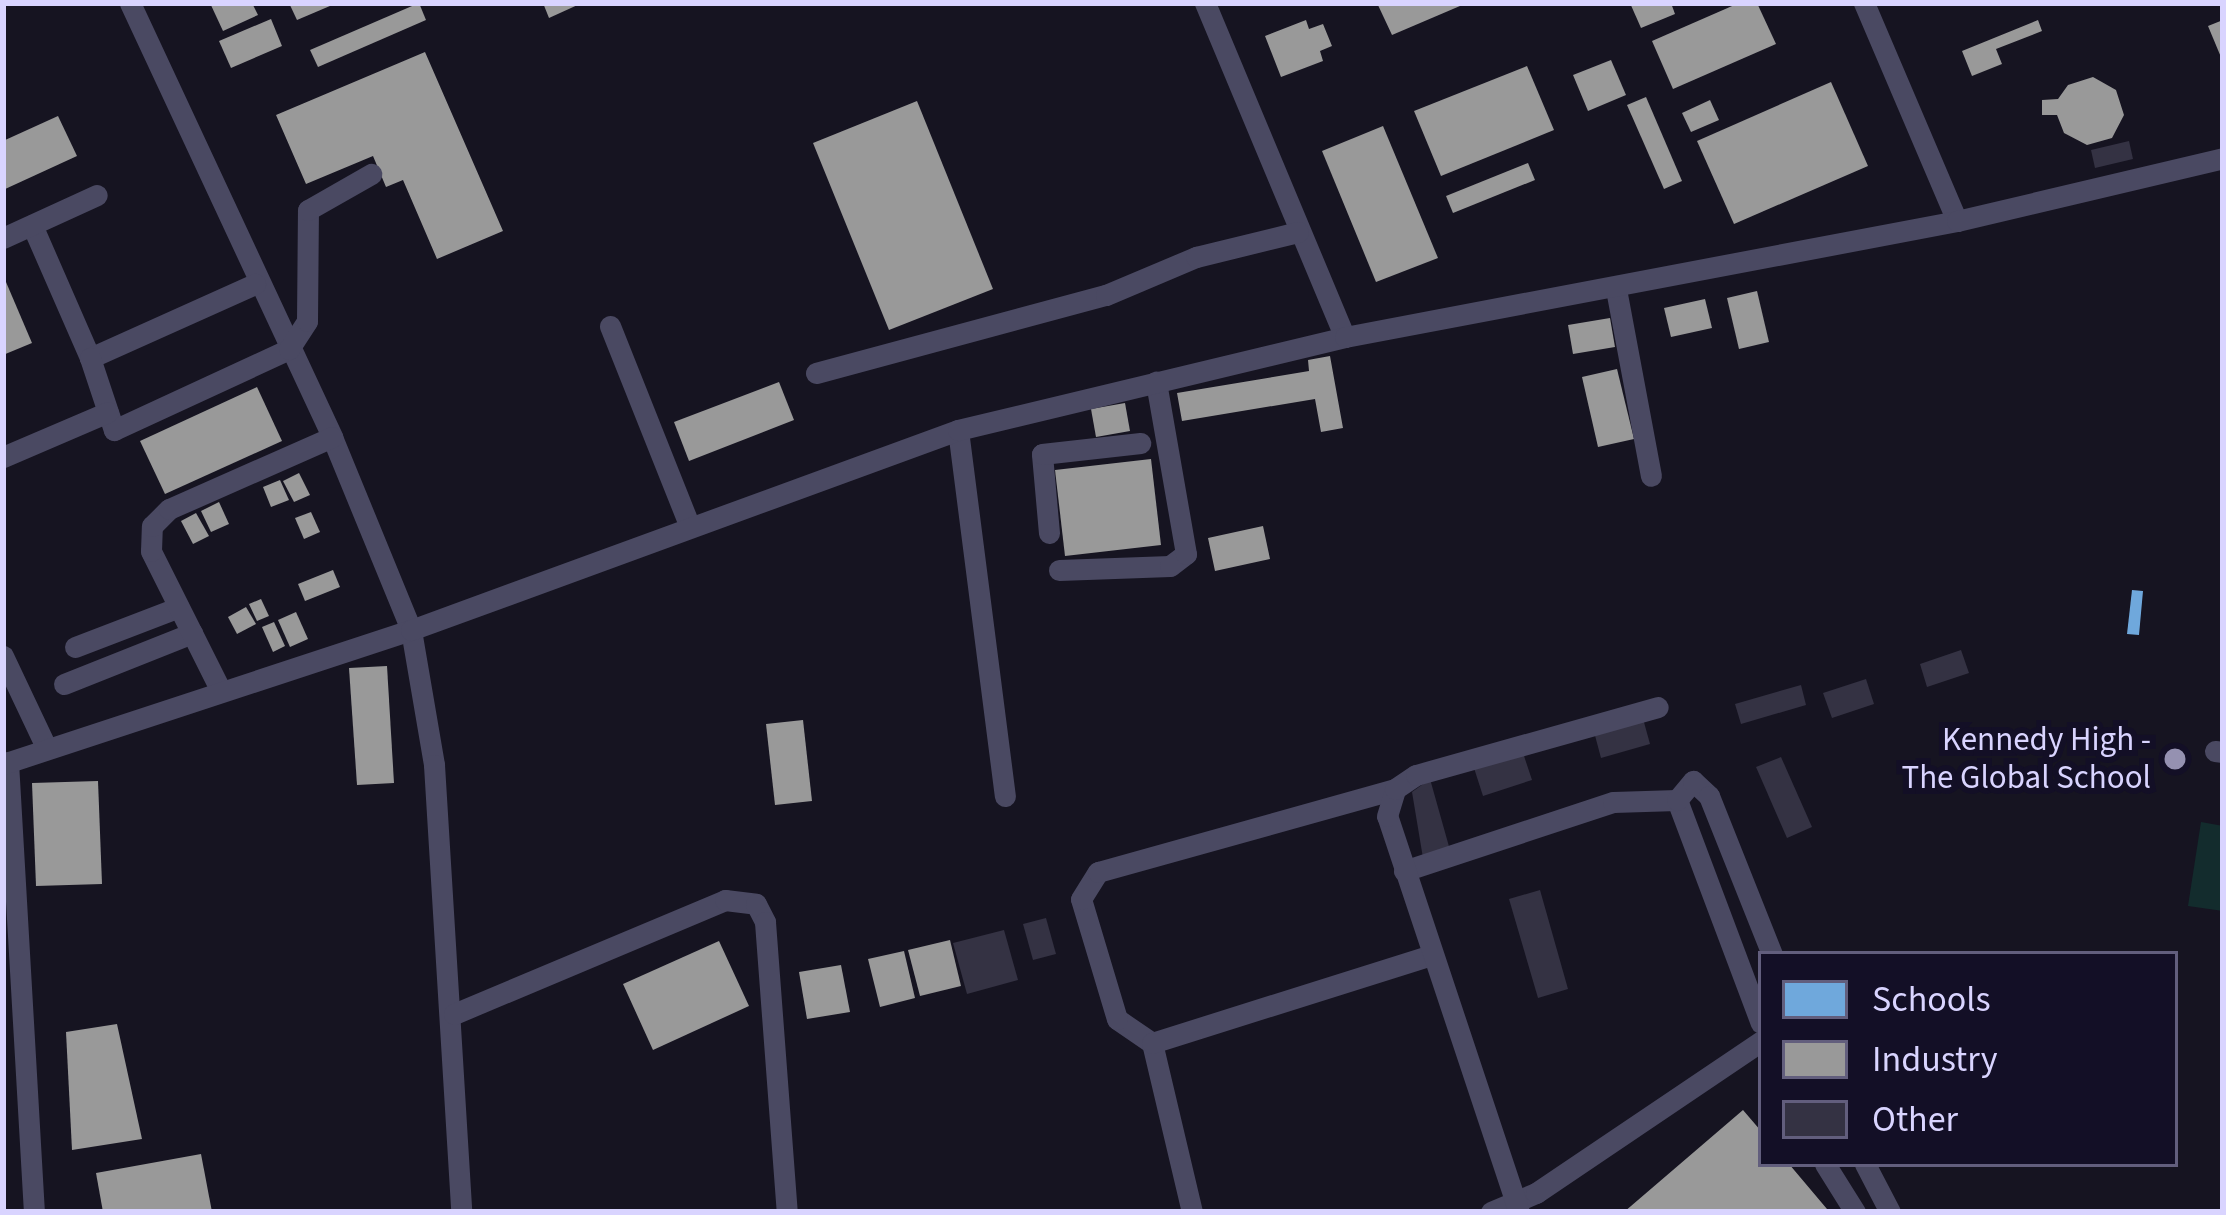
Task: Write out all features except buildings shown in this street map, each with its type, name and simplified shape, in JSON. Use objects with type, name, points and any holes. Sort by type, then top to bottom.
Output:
[{"type":"street","points":[[130,3],[255,284],[332,436],[411,630],[434,765],[454,1014],[461,1212]]},
{"type":"street","points":[[1205,3],[1346,337]]},
{"type":"street","points":[[1864,3],[1958,221]]},
{"type":"street","points":[[34,1212],[5,763],[219,687],[411,630],[958,430],[1346,337],[1958,221],[2223,158]]},
{"type":"street","points":[[32,225],[90,358],[114,430],[289,349],[307,321],[308,210],[371,174]]},
{"type":"street","points":[[3,238],[97,195]]},
{"type":"street","points":[[816,373],[1106,295],[1196,257],[1298,232]]},
{"type":"street","points":[[90,358],[255,284]]},
{"type":"street","points":[[1616,289],[1651,476]]},
{"type":"street","points":[[610,326],[690,526]]},
{"type":"street","points":[[1059,570],[1170,566],[1186,554],[1156,382]]},
{"type":"street","points":[[1056,406],[1060,449]]},
{"type":"street","points":[[3,457],[107,412]]},
{"type":"street","points":[[958,430],[1005,796]]},
{"type":"street","points":[[219,687],[151,551],[152,526],[169,509],[332,436]]},
{"type":"street","points":[[1049,533],[1041,458],[1060,449],[1140,443]]},
{"type":"street","points":[[75,647],[179,607]]},
{"type":"street","points":[[64,684],[192,633]]},
{"type":"street","points":[[3,656],[46,747]]},
{"type":"street","points":[[1192,1212],[1152,1043],[1117,1019],[1081,899],[1098,872],[1395,789],[1416,775],[1658,707]]},
{"type":"street","points":[[1404,871],[1613,802],[1677,800],[1693,781],[1709,796],[1771,951]]},
{"type":"street","points":[[1395,789],[1387,817],[1507,1210],[1758,1043]]},
{"type":"street","points":[[1677,800],[1758,1015]]},
{"type":"street","points":[[454,1014],[725,900],[756,904],[765,922],[787,1212]]},
{"type":"street","points":[[1152,1043],[1431,955]]},
{"type":"street","points":[[1827,1167],[1855,1212]]},
{"type":"street","points":[[1866,1167],[1882,1209]]},
{"type":"green space","points":[[2201,822],[2223,826],[2223,911],[2188,906]]},
{"type":"place","name":"Kennedy High - The Global School","points":[[2175,759]]}]
